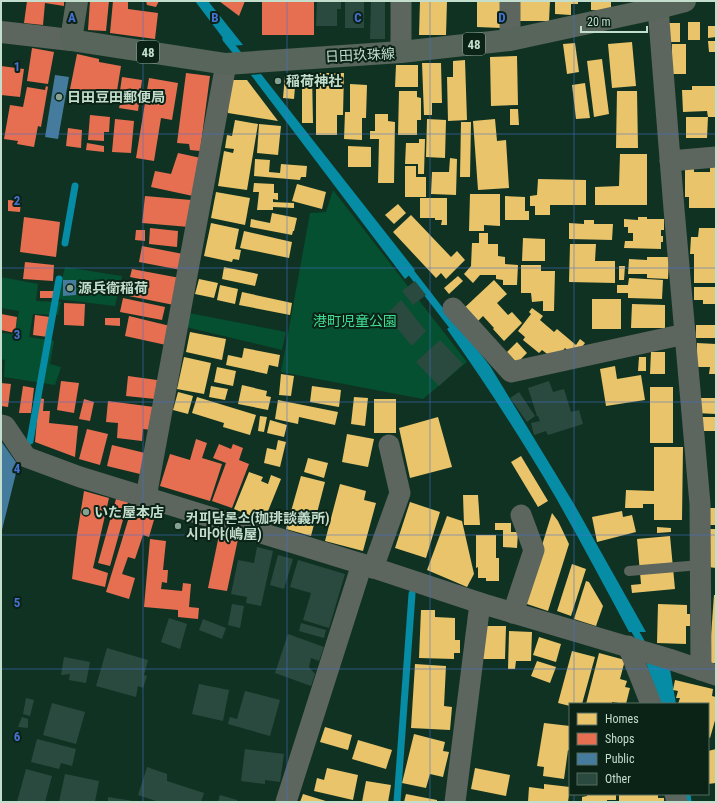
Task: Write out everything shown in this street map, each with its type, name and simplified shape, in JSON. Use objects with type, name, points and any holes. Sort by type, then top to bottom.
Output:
[{"type":"main road","points":[[71,40],[77,1]]},
{"type":"main road","name":"日田玖珠線","points":[[71,40],[226,64],[401,52],[510,40],[685,1]]},
{"type":"street","points":[[401,1],[401,52]]},
{"type":"street","points":[[510,1],[510,40]]},
{"type":"street","points":[[1,425],[5,426],[26,457],[80,476],[368,566],[480,603],[628,646],[708,673],[700,565],[700,504],[658,8]]},
{"type":"street","points":[[1,32],[71,40]]},
{"type":"street","points":[[146,497],[226,64]]},
{"type":"street","points":[[670,161],[716,157]]},
{"type":"street","points":[[453,308],[511,372],[685,334]]},
{"type":"street","points":[[286,802],[368,566],[400,492],[389,445]]},
{"type":"street","points":[[513,613],[534,550],[521,516]]},
{"type":"street","points":[[455,802],[480,603]]},
{"type":"street","points":[[628,646],[651,703]]},
{"type":"lane","points":[[629,571],[700,565]]},
{"type":"green space","name":"港町児童公園","points":[[333,190],[467,362],[423,399],[281,372],[310,213],[326,212]]},
{"type":"green space","points":[[65,267],[122,276],[115,306],[57,299]]},
{"type":"green space","points":[[1,277],[38,284],[36,301],[61,302],[58,315],[33,314],[29,337],[54,341],[50,364],[61,367],[55,385],[4,377],[5,360],[1,359],[1,333],[14,334],[19,311],[1,308]]},
{"type":"green space","points":[[189,313],[286,332],[282,350],[186,327]]},
{"type":"water","points":[[195,1],[208,1],[243,45],[229,46]]},
{"type":"water","points":[[261,74],[415,270],[405,279],[251,75]]},
{"type":"water","points":[[456,322],[490,366],[574,504],[646,632],[629,632],[575,531],[543,476],[490,391],[447,329]]},
{"type":"water","points":[[646,662],[670,669],[676,703],[659,703]]},
{"type":"building: Homes","points":[[420,1],[447,1],[446,35],[419,35]]},
{"type":"building: Homes","points":[[477,1],[502,1],[501,28],[477,27]]},
{"type":"building: Homes","points":[[520,1],[550,1],[549,21],[520,21]]},
{"type":"building: Homes","points":[[555,1],[578,1],[578,4],[571,4],[571,15],[555,14]]},
{"type":"building: Homes","points":[[591,1],[611,1],[611,11],[591,10]]},
{"type":"building: Homes","points":[[688,22],[700,22],[700,40],[688,40]]},
{"type":"building: Homes","points":[[669,23],[680,23],[680,42],[669,42]]},
{"type":"building: Homes","points":[[708,26],[716,26],[716,37],[708,38]]},
{"type":"building: Homes","points":[[708,41],[716,41],[716,52],[709,52]]},
{"type":"building: Homes","points":[[632,42],[636,86],[612,88],[608,44]]},
{"type":"building: Homes","points":[[575,43],[579,72],[567,74],[563,44]]},
{"type":"building: Homes","points":[[672,44],[686,44],[686,74],[672,74]]},
{"type":"building: Homes","points":[[517,56],[518,105],[491,106],[490,57]]},
{"type":"building: Homes","points":[[602,59],[609,114],[594,117],[587,61]]},
{"type":"building: Homes","points":[[465,60],[467,120],[448,121],[447,77],[453,77],[453,61]]},
{"type":"building: Homes","points":[[422,63],[441,63],[442,103],[432,103],[432,115],[424,115]]},
{"type":"building: Homes","points":[[396,65],[418,65],[418,87],[395,87]]},
{"type":"building: Homes","points":[[316,73],[344,73],[343,115],[337,115],[337,135],[316,135]]},
{"type":"building: Homes","points":[[302,74],[312,74],[313,123],[302,123]]},
{"type":"building: Homes","points":[[285,75],[296,75],[294,99],[283,98]]},
{"type":"building: Homes","points":[[229,80],[247,80],[278,121],[228,113]]},
{"type":"building: Homes","points":[[585,83],[590,118],[576,119],[572,85]]},
{"type":"building: Homes","points":[[350,84],[367,85],[366,118],[362,118],[362,140],[344,139],[345,112],[350,112]]},
{"type":"building: Homes","points":[[692,86],[716,86],[716,117],[708,117],[707,111],[683,112],[682,90],[692,90]]},
{"type":"building: Homes","points":[[399,91],[417,91],[417,97],[421,98],[421,120],[417,120],[417,135],[398,135]]},
{"type":"building: Homes","points":[[617,91],[637,91],[638,148],[616,148]]},
{"type":"building: Homes","points":[[510,109],[518,109],[519,125],[510,125]]},
{"type":"building: Homes","points":[[375,114],[388,114],[388,121],[395,122],[394,183],[378,183],[379,139],[370,139],[370,131],[375,131]]},
{"type":"building: Homes","points":[[686,117],[708,117],[707,138],[686,138]]},
{"type":"building: Homes","points":[[427,119],[446,120],[445,158],[426,157]]},
{"type":"building: Homes","points":[[495,119],[497,141],[506,140],[509,188],[478,190],[473,121]]},
{"type":"building: Homes","points":[[235,120],[258,124],[247,190],[218,186],[224,151],[233,153],[234,149],[225,148],[227,135],[232,136]]},
{"type":"building: Homes","points":[[461,122],[471,122],[470,177],[460,177]]},
{"type":"building: Homes","points":[[259,124],[281,126],[278,155],[257,153]]},
{"type":"building: Homes","points":[[419,139],[425,139],[424,174],[418,174],[418,164],[405,164],[406,143],[419,143]]},
{"type":"building: Homes","points":[[348,146],[371,147],[371,167],[348,167]]},
{"type":"building: Homes","points":[[620,154],[647,154],[647,205],[595,205],[595,187],[619,186]]},
{"type":"building: Homes","points":[[450,158],[457,159],[456,195],[431,194],[432,172],[449,172]]},
{"type":"building: Homes","points":[[255,159],[270,160],[269,172],[280,173],[281,164],[307,166],[306,177],[301,177],[300,180],[254,176]]},
{"type":"building: Homes","points":[[405,166],[416,166],[416,177],[426,177],[426,197],[405,197]]},
{"type":"building: Homes","points":[[710,167],[716,167],[716,208],[689,208],[689,197],[685,197],[685,168],[694,168],[694,172],[710,172]]},
{"type":"building: Homes","points":[[538,179],[586,180],[586,205],[550,205],[550,215],[535,215],[535,206],[530,206],[530,196],[537,195]]},
{"type":"building: Homes","points":[[254,183],[274,184],[274,193],[278,193],[278,200],[273,199],[273,202],[294,203],[294,208],[273,207],[273,210],[257,210],[259,192],[253,192]]},
{"type":"building: Homes","points":[[297,184],[326,192],[322,209],[292,201]]},
{"type":"building: Homes","points":[[216,192],[250,198],[245,225],[211,218]]},
{"type":"building: Homes","points":[[470,194],[500,194],[500,226],[484,225],[484,231],[469,231]]},
{"type":"building: Homes","points":[[505,196],[525,197],[525,211],[529,211],[529,220],[505,220]]},
{"type":"building: Homes","points":[[420,198],[447,198],[447,225],[441,225],[442,220],[435,220],[435,218],[420,218]]},
{"type":"building: Homes","points":[[398,204],[406,213],[394,224],[385,215]]},
{"type":"building: Homes","points":[[272,213],[297,218],[292,235],[250,227],[251,219],[270,223]]},
{"type":"building: Homes","points":[[411,215],[451,257],[457,251],[465,260],[446,279],[441,273],[436,278],[393,232]]},
{"type":"building: Homes","points":[[638,217],[647,217],[647,219],[664,219],[664,230],[661,230],[663,242],[661,242],[661,249],[624,248],[625,241],[633,241],[633,233],[628,233],[628,227],[624,227],[624,219],[638,220]]},
{"type":"building: Homes","points":[[584,220],[594,220],[594,224],[613,224],[612,240],[569,239],[569,223],[584,224]]},
{"type":"building: Homes","points":[[211,223],[239,229],[235,249],[241,250],[239,260],[233,259],[232,262],[204,256]]},
{"type":"building: Homes","points":[[699,228],[716,228],[716,283],[694,283],[694,254],[690,254],[691,237],[698,237]]},
{"type":"building: Homes","points":[[244,231],[292,242],[289,258],[240,248]]},
{"type":"building: Homes","points":[[479,233],[488,233],[488,244],[498,244],[498,256],[505,257],[505,264],[518,265],[517,285],[503,285],[503,280],[496,279],[496,275],[480,275],[473,283],[464,274],[471,266],[472,243],[479,243]]},
{"type":"building: Homes","points":[[523,238],[545,239],[545,261],[522,261]]},
{"type":"building: Homes","points":[[570,244],[596,244],[595,261],[615,261],[615,283],[569,282]]},
{"type":"building: Homes","points":[[647,257],[669,257],[668,279],[647,278],[647,274],[628,274],[629,259],[647,260]]},
{"type":"building: Homes","points":[[521,265],[541,265],[541,271],[555,271],[554,311],[543,311],[543,301],[532,302],[531,293],[521,293]]},
{"type":"building: Homes","points":[[619,266],[625,266],[624,280],[619,280]]},
{"type":"building: Homes","points":[[224,267],[258,274],[255,286],[222,279]]},
{"type":"building: Homes","points":[[458,276],[463,281],[449,294],[444,288]]},
{"type":"building: Homes","points":[[629,278],[663,280],[662,299],[628,298],[628,293],[617,293],[617,285],[628,285]]},
{"type":"building: Homes","points":[[199,279],[218,283],[214,298],[195,294]]},
{"type":"building: Homes","points":[[494,280],[507,294],[497,303],[508,315],[512,312],[522,323],[504,341],[483,316],[475,324],[462,310]]},
{"type":"building: Homes","points":[[220,285],[238,289],[235,304],[217,300]]},
{"type":"building: Homes","points":[[694,287],[716,287],[716,304],[703,304],[703,300],[694,300]]},
{"type":"building: Homes","points":[[242,292],[292,303],[290,315],[239,305]]},
{"type":"building: Homes","points":[[592,299],[621,299],[621,329],[592,329]]},
{"type":"building: Homes","points":[[632,304],[665,305],[665,328],[631,328]]},
{"type":"building: Homes","points":[[532,308],[543,316],[540,320],[554,332],[557,329],[576,345],[580,339],[585,343],[578,352],[570,352],[565,348],[555,360],[542,350],[539,353],[523,340],[525,337],[518,331],[531,314],[529,312]]},
{"type":"building: Homes","points":[[696,325],[716,325],[716,338],[696,338]]},
{"type":"building: Homes","points":[[190,332],[226,339],[222,360],[186,352]]},
{"type":"building: Homes","points":[[517,342],[527,353],[517,363],[507,352]]},
{"type":"building: Homes","points":[[697,343],[716,344],[716,374],[709,374],[710,367],[697,367]]},
{"type":"building: Homes","points":[[244,348],[280,355],[278,367],[269,365],[267,374],[226,365],[228,355],[242,358]]},
{"type":"building: Homes","points":[[651,352],[665,352],[665,374],[650,374]]},
{"type":"building: Homes","points":[[184,357],[211,363],[204,394],[177,389]]},
{"type":"building: Homes","points":[[639,357],[646,357],[646,371],[638,371]]},
{"type":"building: Homes","points":[[615,366],[617,379],[641,375],[645,400],[606,406],[600,369]]},
{"type":"building: Homes","points":[[217,367],[236,371],[233,386],[214,382]]},
{"type":"building: Homes","points":[[281,374],[294,376],[291,396],[279,395]]},
{"type":"building: Homes","points":[[242,385],[267,391],[266,396],[271,397],[268,410],[238,404]]},
{"type":"building: Homes","points":[[211,386],[228,389],[225,400],[209,397]]},
{"type":"building: Homes","points":[[312,386],[341,390],[339,407],[310,402]]},
{"type":"building: Homes","points":[[650,387],[673,387],[673,443],[650,443]]},
{"type":"building: Homes","points":[[178,392],[193,396],[188,414],[173,410]]},
{"type":"building: Homes","points":[[197,397],[256,415],[250,435],[223,427],[224,423],[192,413]]},
{"type":"building: Homes","points":[[354,397],[368,398],[365,426],[351,424]]},
{"type":"building: Homes","points":[[699,398],[716,398],[716,414],[696,413]]},
{"type":"building: Homes","points":[[374,399],[396,399],[396,433],[374,433]]},
{"type":"building: Homes","points":[[278,400],[338,412],[335,425],[299,417],[298,424],[275,419]]},
{"type":"building: Homes","points":[[260,416],[267,417],[264,432],[258,431]]},
{"type":"building: Homes","points":[[438,417],[452,467],[410,478],[399,428]]},
{"type":"building: Homes","points":[[702,417],[716,417],[716,431],[702,431]]},
{"type":"building: Homes","points":[[270,420],[287,425],[284,437],[267,433]]},
{"type":"building: Homes","points":[[347,434],[374,439],[368,467],[342,462]]},
{"type":"building: Homes","points":[[278,440],[286,442],[280,467],[264,463],[267,448],[276,450]]},
{"type":"building: Homes","points":[[654,447],[683,447],[682,520],[654,520],[654,504],[643,504],[643,508],[625,508],[626,490],[654,491]]},
{"type":"building: Homes","points":[[521,456],[548,501],[538,507],[511,462]]},
{"type":"building: Homes","points":[[308,458],[328,463],[324,478],[304,472]]},
{"type":"building: Homes","points":[[249,472],[263,477],[261,481],[268,484],[271,475],[281,479],[264,521],[234,509]]},
{"type":"building: Homes","points":[[301,476],[325,482],[311,536],[286,529]]},
{"type":"building: Homes","points":[[340,484],[366,491],[364,500],[376,503],[363,551],[325,541]]},
{"type":"building: Homes","points":[[463,495],[478,495],[480,525],[464,525]]},
{"type":"building: Homes","points":[[410,502],[440,512],[426,558],[395,548]]},
{"type":"building: Homes","points":[[708,508],[716,508],[716,525],[708,525]]},
{"type":"building: Homes","points":[[622,511],[623,517],[632,515],[636,532],[597,542],[592,517]]},
{"type":"building: Homes","points":[[552,513],[558,521],[569,544],[548,611],[524,603]]},
{"type":"building: Homes","points":[[447,516],[462,521],[474,574],[467,587],[427,570]]},
{"type":"building: Homes","points":[[495,523],[511,523],[511,532],[518,532],[517,548],[503,547],[503,530],[495,530]]},
{"type":"building: Homes","points":[[657,527],[671,528],[671,532],[657,533]]},
{"type":"building: Homes","points":[[709,529],[716,529],[716,568],[708,567]]},
{"type":"building: Homes","points":[[476,535],[496,535],[496,558],[499,558],[499,581],[486,581],[486,578],[478,578],[478,567],[476,568]]},
{"type":"building: Homes","points":[[670,536],[675,589],[632,593],[631,585],[641,584],[637,539]]},
{"type":"building: Homes","points":[[572,564],[586,569],[571,616],[557,611]]},
{"type":"building: Homes","points":[[586,581],[589,582],[603,606],[596,626],[574,619]]},
{"type":"building: Homes","points":[[714,595],[716,595],[716,663],[709,663]]},
{"type":"building: Homes","points":[[658,604],[687,605],[687,614],[690,614],[690,626],[686,626],[686,644],[657,643]]},
{"type":"building: Homes","points":[[421,610],[435,610],[435,617],[455,618],[455,640],[460,640],[460,653],[454,653],[454,659],[419,658]]},
{"type":"building: Homes","points":[[483,626],[506,626],[505,659],[482,659]]},
{"type":"building: Homes","points":[[509,631],[532,632],[531,661],[516,661],[515,669],[508,669]]},
{"type":"building: Homes","points":[[539,637],[561,644],[556,662],[533,655]]},
{"type":"building: Homes","points":[[572,651],[595,657],[582,703],[569,703],[569,706],[558,703]]},
{"type":"building: Homes","points":[[599,653],[625,660],[620,679],[627,681],[625,687],[630,688],[626,703],[586,703]]},
{"type":"building: Homes","points":[[537,661],[556,667],[550,683],[531,676]]},
{"type":"building: Homes","points":[[415,664],[446,666],[444,706],[452,707],[450,730],[411,728]]},
{"type":"building: Homes","points":[[675,680],[713,689],[712,696],[716,697],[716,717],[710,738],[709,703],[678,703],[680,698],[676,698],[678,691],[673,690]]},
{"type":"building: Homes","points":[[544,723],[569,726],[569,750],[564,779],[543,776],[544,767],[537,766]]},
{"type":"building: Homes","points":[[325,727],[352,735],[348,750],[320,742]]},
{"type":"building: Homes","points":[[414,734],[445,742],[443,751],[449,752],[443,777],[430,774],[426,788],[402,783]]},
{"type":"building: Homes","points":[[358,740],[392,750],[386,769],[352,759]]},
{"type":"building: Homes","points":[[716,749],[716,783],[709,784],[709,751]]},
{"type":"building: Homes","points":[[327,768],[358,775],[353,800],[314,791],[317,778],[324,780]]},
{"type":"building: Homes","points":[[475,768],[510,775],[506,796],[471,789]]},
{"type":"building: Homes","points":[[366,781],[391,785],[388,802],[362,802]]},
{"type":"building: Homes","points":[[544,784],[569,787],[568,802],[528,802],[529,787],[544,789]]},
{"type":"building: Homes","points":[[303,794],[329,802],[300,802]]},
{"type":"building: Homes","points":[[406,794],[437,800],[437,802],[404,802]]},
{"type":"building: Homes","points":[[616,795],[616,800],[607,800],[607,802],[582,802],[582,797]]},
{"type":"building: Homes","points":[[619,795],[658,795],[658,798],[664,798],[664,802],[619,802]]},
{"type":"building: Shops","points":[[27,1],[64,1],[64,6],[45,3],[43,25],[24,23]]},
{"type":"building: Shops","points":[[90,1],[109,1],[106,31],[88,30]]},
{"type":"building: Shops","points":[[113,1],[128,1],[128,9],[158,13],[155,39],[110,33]]},
{"type":"building: Shops","points":[[146,1],[159,1],[156,7],[147,5]]},
{"type":"building: Shops","points":[[219,1],[245,1],[239,16]]},
{"type":"building: Shops","points":[[262,1],[314,1],[314,35],[262,35]]},
{"type":"building: Shops","points":[[32,48],[54,52],[48,84],[27,81]]},
{"type":"building: Shops","points":[[77,54],[99,59],[99,62],[121,66],[116,97],[70,89]]},
{"type":"building: Shops","points":[[1,66],[24,69],[20,97],[1,95]]},
{"type":"building: Shops","points":[[186,73],[210,76],[200,151],[190,150],[189,144],[177,143]]},
{"type":"building: Shops","points":[[122,77],[142,80],[138,111],[119,108],[120,104],[118,104]]},
{"type":"building: Shops","points":[[149,78],[178,83],[172,120],[161,118],[154,161],[136,158]]},
{"type":"building: Shops","points":[[46,86],[48,87],[41,127],[38,126],[34,147],[17,144],[18,141],[4,139],[10,105],[23,107],[27,87],[45,90]]},
{"type":"building: Shops","points":[[90,115],[110,117],[109,132],[104,132],[104,141],[88,140]]},
{"type":"building: Shops","points":[[115,119],[134,121],[131,153],[112,152]]},
{"type":"building: Shops","points":[[68,128],[82,130],[81,148],[66,146]]},
{"type":"building: Shops","points":[[87,143],[104,146],[104,152],[86,150]]},
{"type":"building: Shops","points":[[178,153],[201,158],[193,196],[151,187],[155,171],[171,174]]},
{"type":"building: Shops","points":[[145,196],[191,200],[189,227],[142,223]]},
{"type":"building: Shops","points":[[8,200],[21,201],[20,212],[8,211]]},
{"type":"building: Shops","points":[[24,217],[60,222],[56,257],[20,252]]},
{"type":"building: Shops","points":[[150,228],[178,231],[177,247],[149,244]]},
{"type":"building: Shops","points":[[136,230],[145,230],[145,241],[135,240]]},
{"type":"building: Shops","points":[[142,246],[183,254],[181,270],[139,262]]},
{"type":"building: Shops","points":[[25,262],[54,265],[53,281],[23,279]]},
{"type":"building: Shops","points":[[132,269],[180,278],[174,305],[124,295],[125,287],[143,290],[145,280],[130,277]]},
{"type":"building: Shops","points":[[40,291],[55,291],[53,298],[40,298]]},
{"type":"building: Shops","points":[[123,298],[165,307],[162,320],[120,312]]},
{"type":"building: Shops","points":[[64,303],[85,304],[84,326],[64,325]]},
{"type":"building: Shops","points":[[1,314],[17,317],[15,333],[1,330]]},
{"type":"building: Shops","points":[[35,315],[50,317],[48,337],[33,335]]},
{"type":"building: Shops","points":[[129,316],[170,326],[166,345],[125,336]]},
{"type":"building: Shops","points":[[105,318],[120,318],[120,326],[105,325]]},
{"type":"building: Shops","points":[[128,376],[157,380],[155,399],[126,396]]},
{"type":"building: Shops","points":[[61,381],[79,383],[74,413],[57,410]]},
{"type":"building: Shops","points":[[1,383],[11,384],[8,407],[1,406]]},
{"type":"building: Shops","points":[[23,386],[34,388],[31,413],[19,413]]},
{"type":"building: Shops","points":[[39,398],[44,399],[43,411],[50,411],[49,423],[78,426],[75,457],[35,442]]},
{"type":"building: Shops","points":[[84,399],[94,402],[90,421],[79,419]]},
{"type":"building: Shops","points":[[108,401],[154,407],[152,430],[143,429],[142,441],[117,438],[118,423],[106,422]]},
{"type":"building: Shops","points":[[87,429],[108,434],[100,465],[79,459]]},
{"type":"building: Shops","points":[[196,439],[207,443],[202,458],[222,464],[210,501],[160,486],[170,454],[190,460]]},
{"type":"building: Shops","points":[[219,444],[231,449],[233,444],[243,448],[239,460],[249,464],[232,508],[212,501],[226,463],[213,458]]},
{"type":"building: Shops","points":[[112,445],[145,453],[140,474],[107,466]]},
{"type":"building: Shops","points":[[84,491],[109,498],[93,568],[108,573],[105,587],[72,579]]},
{"type":"building: Shops","points":[[116,499],[128,502],[110,566],[98,563]]},
{"type":"building: Shops","points":[[133,504],[156,513],[149,537],[143,535],[135,559],[128,557],[122,574],[135,578],[129,599],[106,592]]},
{"type":"building: Shops","points":[[219,535],[238,539],[227,591],[208,588]]},
{"type":"building: Shops","points":[[150,539],[166,541],[163,570],[168,570],[167,583],[162,582],[161,589],[182,591],[183,583],[191,584],[189,607],[199,608],[198,619],[178,617],[178,610],[144,607]]},
{"type":"building: Public","points":[[55,75],[69,77],[58,139],[45,137]]},
{"type":"building: Public","name":"源兵衛稲荷","points":[[63,280],[76,280],[76,295],[63,296]]},
{"type":"building: Public","points":[[1,441],[18,465],[2,530],[1,529]]},
{"type":"building: Other","points":[[317,1],[341,1],[341,9],[337,9],[337,26],[316,26]]},
{"type":"building: Other","points":[[345,1],[364,1],[364,28],[345,28]]},
{"type":"building: Other","points":[[371,1],[385,1],[385,39],[370,39]]},
{"type":"building: Other","points":[[415,281],[426,295],[413,305],[402,291]]},
{"type":"building: Other","points":[[401,300],[426,331],[412,346],[386,315]]},
{"type":"building: Other","points":[[440,340],[463,364],[439,386],[416,362]]},
{"type":"building: Other","points":[[549,381],[553,392],[564,389],[571,412],[579,410],[583,424],[548,435],[546,431],[534,435],[531,423],[540,421],[528,388]]},
{"type":"building: Other","points":[[519,392],[535,416],[527,422],[510,398]]},
{"type":"building: Other","points":[[257,547],[273,551],[261,606],[246,603],[247,597],[231,594],[238,560],[254,563]]},
{"type":"building: Other","points":[[278,555],[293,559],[284,589],[270,585]]},
{"type":"building: Other","points":[[298,560],[345,574],[329,628],[303,620],[311,593],[290,587]]},
{"type":"building: Other","points":[[232,604],[244,606],[240,628],[228,625]]},
{"type":"building: Other","points":[[169,618],[187,624],[180,649],[161,642]]},
{"type":"building: Other","points":[[203,619],[226,628],[222,639],[199,630]]},
{"type":"building: Other","points":[[301,623],[326,630],[324,638],[299,631]]},
{"type":"building: Other","points":[[288,634],[324,647],[319,661],[311,658],[309,667],[315,674],[311,686],[275,673]]},
{"type":"building: Other","points":[[107,648],[148,660],[144,675],[147,676],[143,688],[138,686],[136,697],[96,686]]},
{"type":"building: Other","points":[[64,657],[90,662],[86,683],[69,680],[70,674],[61,675]]},
{"type":"building: Other","points":[[199,684],[229,690],[223,721],[192,714]]},
{"type":"building: Other","points":[[245,691],[280,700],[270,736],[228,724],[230,717],[237,719]]},
{"type":"building: Other","points":[[26,698],[34,700],[30,716],[23,714]]},
{"type":"building: Other","points":[[52,703],[85,712],[76,744],[43,735]]},
{"type":"building: Other","points":[[22,717],[28,719],[28,728],[18,727]]},
{"type":"building: Other","points":[[37,739],[76,749],[72,766],[61,763],[59,769],[31,762]]},
{"type":"building: Other","points":[[245,749],[284,754],[280,782],[265,780],[265,784],[241,781]]},
{"type":"building: Other","points":[[147,767],[167,774],[167,781],[204,793],[201,802],[159,802],[138,795]]},
{"type":"building: Other","points":[[26,769],[52,776],[45,802],[17,802]]},
{"type":"building: Other","points":[[65,774],[99,781],[95,802],[59,802]]},
{"type":"building: Other","points":[[220,795],[237,800],[237,802],[218,802]]},
{"type":"building: Other","points":[[108,797],[133,801],[133,802],[108,802]]},
{"type":"waterway","points":[[226,39],[242,59]]},
{"type":"waterway","points":[[65,243],[75,186]]},
{"type":"waterway","points":[[406,266],[457,332]]},
{"type":"waterway","points":[[30,441],[59,279]]},
{"type":"waterway","points":[[397,802],[412,594]]},
{"type":"waterway","points":[[631,624],[644,647]]},
{"type":"waterway","points":[[687,795],[688,802]]},
{"type":"place","name":"稲荷神社","points":[[278,81]]},
{"type":"place","name":"日田豆田郵便局","points":[[59,97]]},
{"type":"place","name":"源兵衛稲荷","points":[[70,288]]},
{"type":"place","name":"いた屋本店","points":[[86,512]]},
{"type":"place","name":"커피담론소(珈琲談義所) 시마야(嶋屋)","points":[[178,526]]}]
